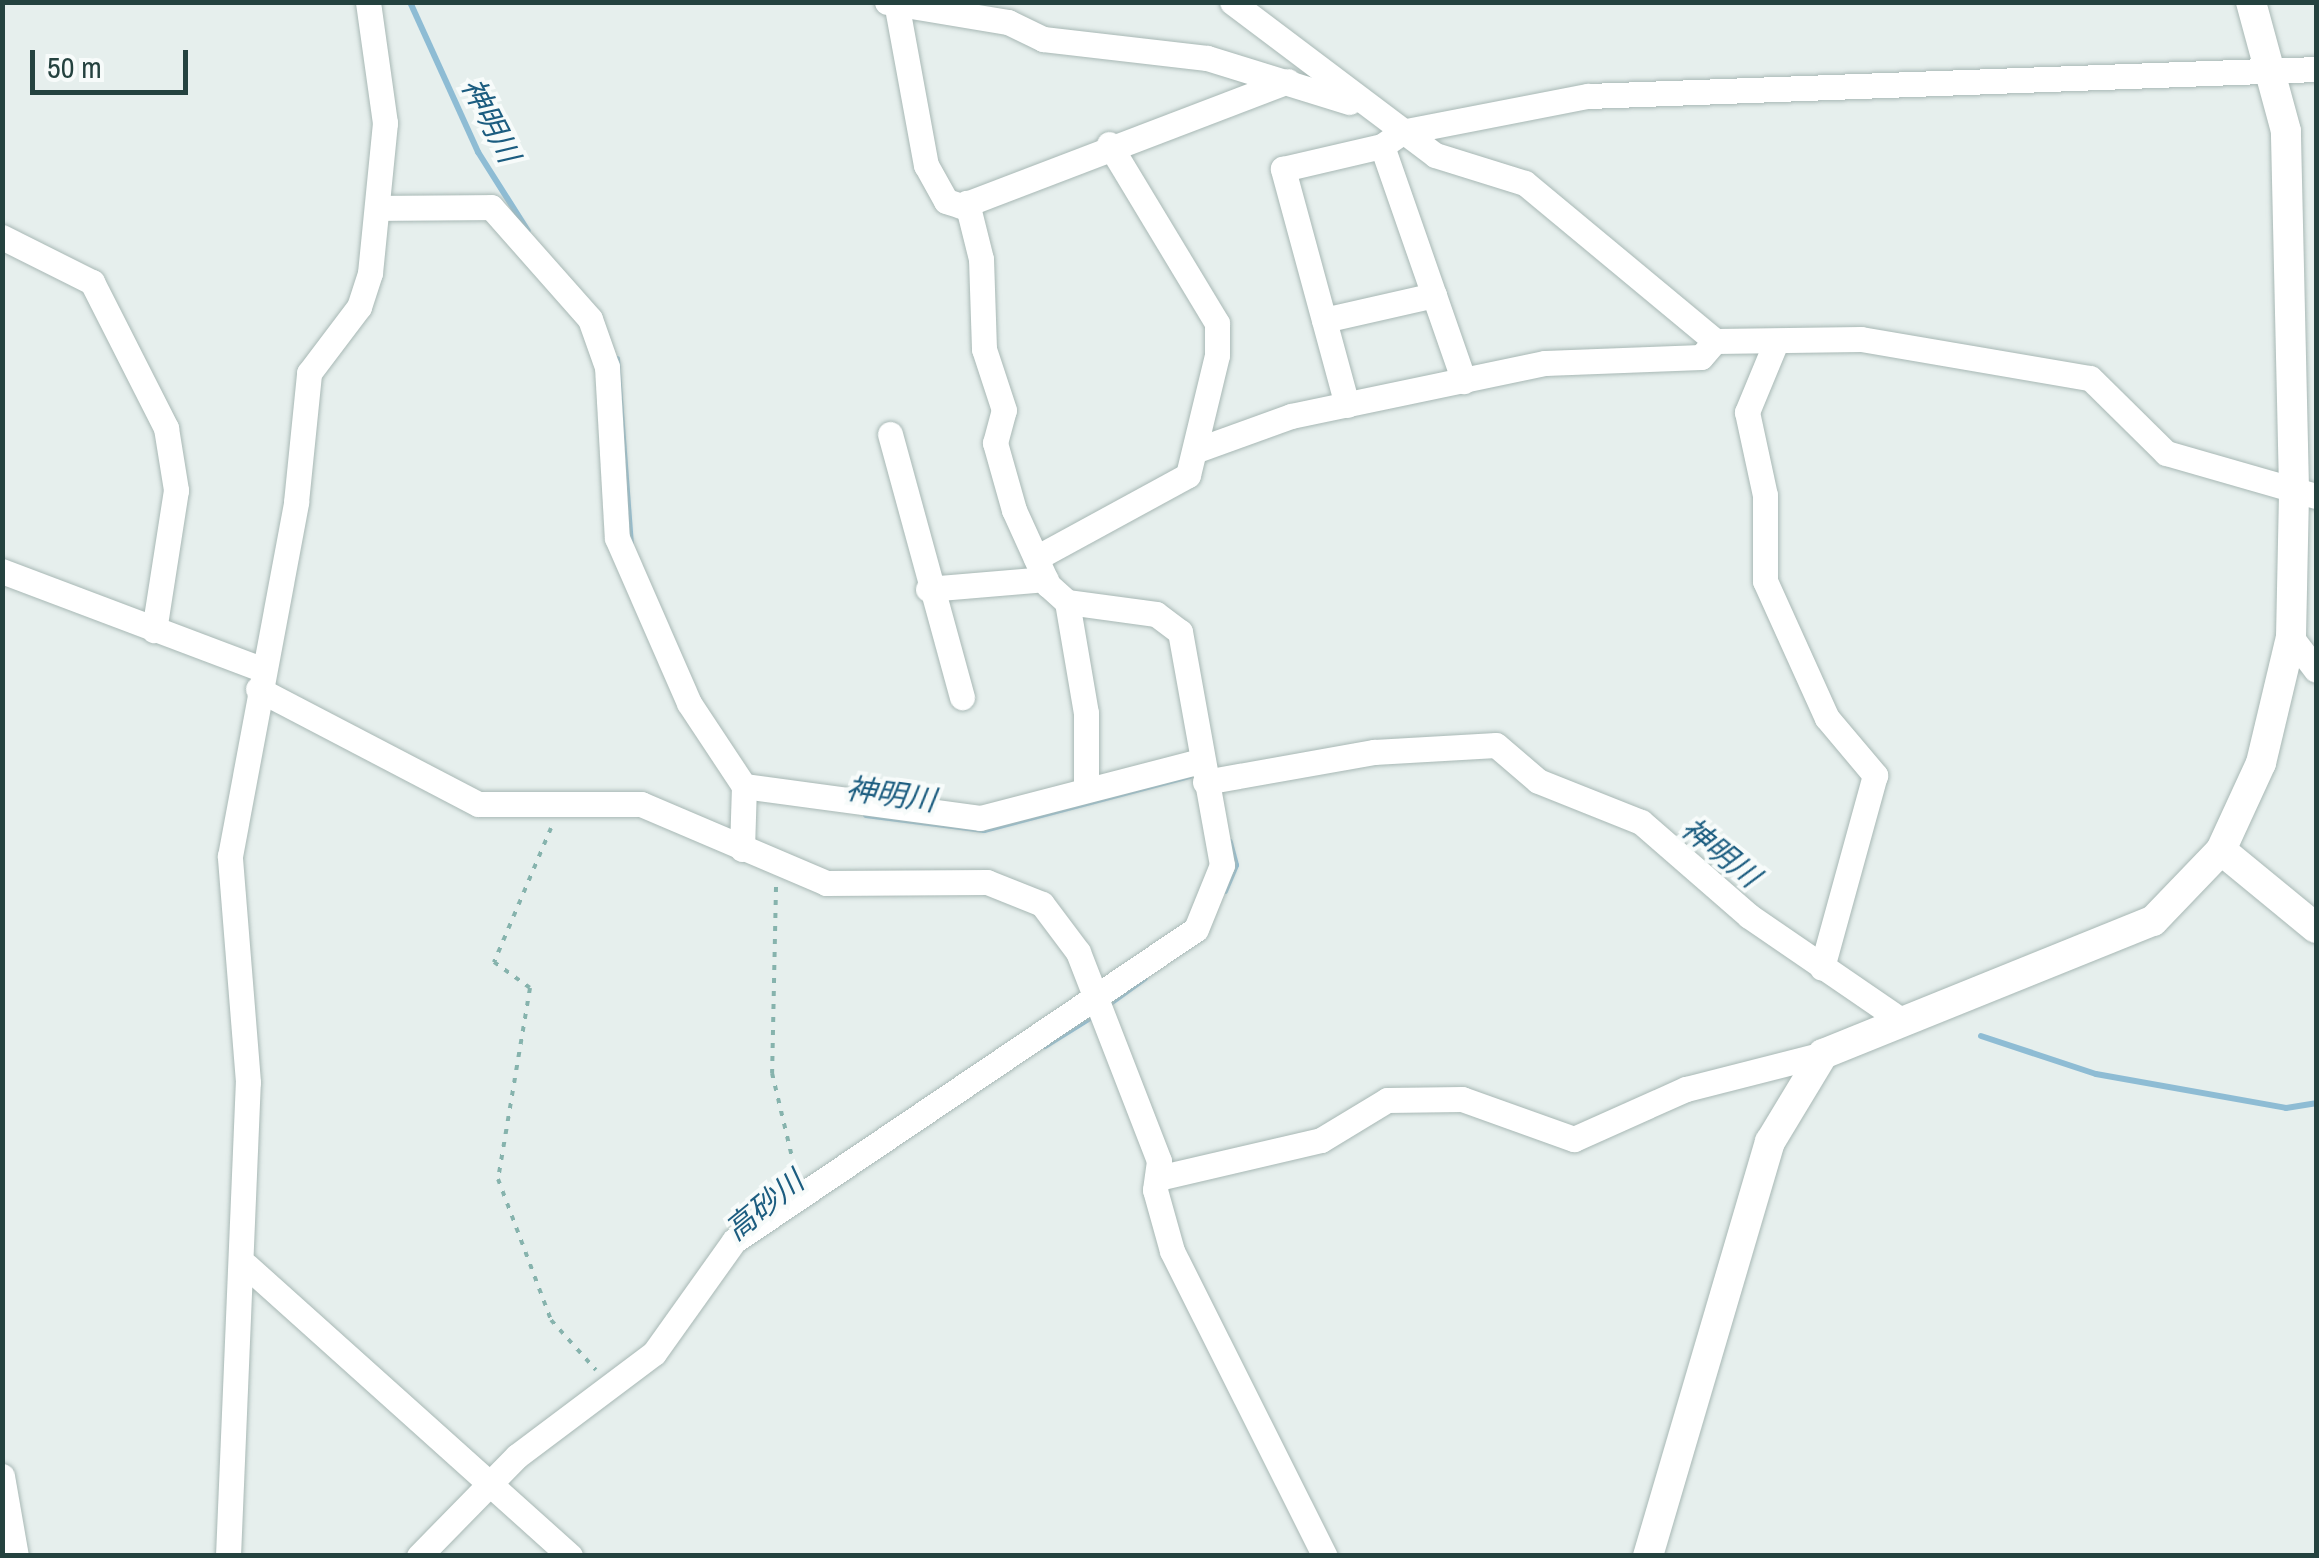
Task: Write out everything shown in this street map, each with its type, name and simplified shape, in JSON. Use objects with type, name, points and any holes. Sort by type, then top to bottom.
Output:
[{"type":"street","points":[[228,1556],[247,1266],[248,1082],[230,856],[296,502],[309,373],[358,307],[380,208],[385,124],[368,2]]},
{"type":"street","points":[[887,2],[1288,82],[1363,106]]},
{"type":"street","points":[[1232,2],[1363,106],[1392,139],[1434,294],[1464,381]]},
{"type":"street","points":[[1158,1178],[1321,1140],[1387,1100],[1462,1099],[1574,1139],[1686,1089],[1824,1054],[1898,1018],[2087,955],[2154,921],[2221,850],[2278,715],[2291,636],[2305,492],[2286,131],[2273,70],[2251,2]]},
{"type":"street","points":[[896,3],[926,164],[946,201],[966,203],[1109,144],[1288,82]]},
{"type":"street","points":[[1347,405],[1283,168],[1392,139],[1588,96],[2316,69]]},
{"type":"street","points":[[1392,139],[1524,183],[1715,342],[1861,339],[2090,378],[2166,453],[2305,492]]},
{"type":"street","points":[[928,588],[1041,569],[1174,490],[1197,450],[1217,324],[1109,144]]},
{"type":"street","points":[[966,203],[981,259],[984,349],[1004,410],[995,442],[1041,569],[1066,602],[1086,713],[1086,788]]},
{"type":"street","points":[[380,208],[491,207],[590,319],[608,367],[618,538],[689,703],[744,786],[742,849]]},
{"type":"street","points":[[2,236],[92,282],[166,428],[176,490],[154,630]]},
{"type":"street","points":[[1324,320],[1434,294]]},
{"type":"street","points":[[1197,450],[1347,405],[1592,356],[1702,357],[1715,342]]},
{"type":"street","points":[[1776,342],[1747,412],[1765,495],[1764,582],[1827,718],[1875,774],[1822,968]]},
{"type":"street","points":[[890,434],[928,588],[962,698]]},
{"type":"street","points":[[2,570],[154,630],[260,679],[448,795],[671,810],[777,867],[869,887],[987,882],[1016,890],[1061,921],[1098,1002],[1158,1178],[1172,1251],[1325,1556]]},
{"type":"street","points":[[419,1556],[490,1479],[654,1352],[734,1241],[800,1193],[1098,1002],[1196,930],[1222,865],[1172,621],[1066,602]]},
{"type":"street","points":[[2291,636],[2316,670]]},
{"type":"street","points":[[744,786],[960,818],[1086,788],[1203,772],[1374,752],[1496,745],[1538,780],[1641,822],[1822,968],[1898,1018]]},
{"type":"street","points":[[2221,850],[2316,928]]},
{"type":"street","points":[[1648,1556],[1770,1142],[1824,1054]]},
{"type":"street","points":[[247,1266],[490,1479],[570,1556]]},
{"type":"street","points":[[2,1476],[16,1556]]},
{"type":"path","points":[[559,805],[494,962],[494,970],[530,988],[498,1179],[551,1320],[612,1388]]},
{"type":"path","points":[[777,867],[772,1073],[800,1193]]},
{"type":"waterway","name":"神明川","points":[[410,2],[478,152],[528,231]]},
{"type":"waterway","name":"神明川","points":[[617,359],[631,545]]},
{"type":"waterway","name":"神明川","points":[[866,815],[984,830],[1190,776]]},
{"type":"waterway","name":"高砂川","points":[[1225,891],[1236,865],[1230,842]]},
{"type":"waterway","name":"高砂川","points":[[1109,1004],[1145,978]]},
{"type":"waterway","name":"高砂川","points":[[1045,1046],[1090,1018]]},
{"type":"waterway","name":"神明川","points":[[1981,1036],[2096,1074],[2286,1108],[2316,1103]]}]
